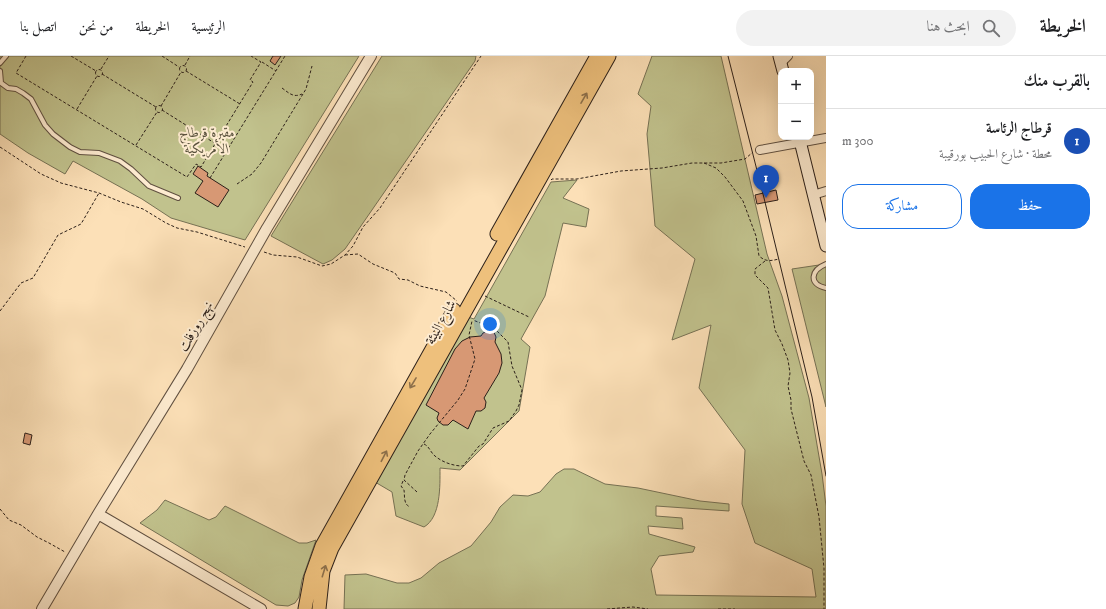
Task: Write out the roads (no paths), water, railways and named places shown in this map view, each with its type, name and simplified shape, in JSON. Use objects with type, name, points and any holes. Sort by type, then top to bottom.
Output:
[{"type":"highway","name":"شارع البيئة","points":[[304,607],[311,577],[322,546],[597,56]]},
{"type":"highway","name":"شارع البيئة","points":[[319,609],[323,571],[332,548],[478,296],[609,56]]},
{"type":"main road","points":[[800,140],[826,242]]},
{"type":"street","name":"نهج روزفلت","points":[[42,609],[187,369],[255,250],[371,56]]},
{"type":"street","points":[[814,139],[826,138]]},
{"type":"street","points":[[760,150],[800,140]]},
{"type":"street","points":[[813,195],[826,191]]},
{"type":"street","points":[[98,514],[261,609]]},
{"type":"lane","points":[[0,63],[6,56]]},
{"type":"lane","points":[[0,71],[1,83],[8,88],[16,89],[31,99],[45,124],[53,134],[70,147],[80,152],[99,153],[120,161],[149,186],[178,198]]},
{"type":"lane","points":[[826,264],[817,269],[814,272],[813,277],[819,286],[826,288]]},
{"type":"tram line","points":[[728,56],[812,397],[826,476]]},
{"type":"place","name":"قرطاج الرئاسة","points":[[766,198]]},
{"type":"park label","name":"مقبرة قرطاج الأمريكية","points":[[207,140]]}]
